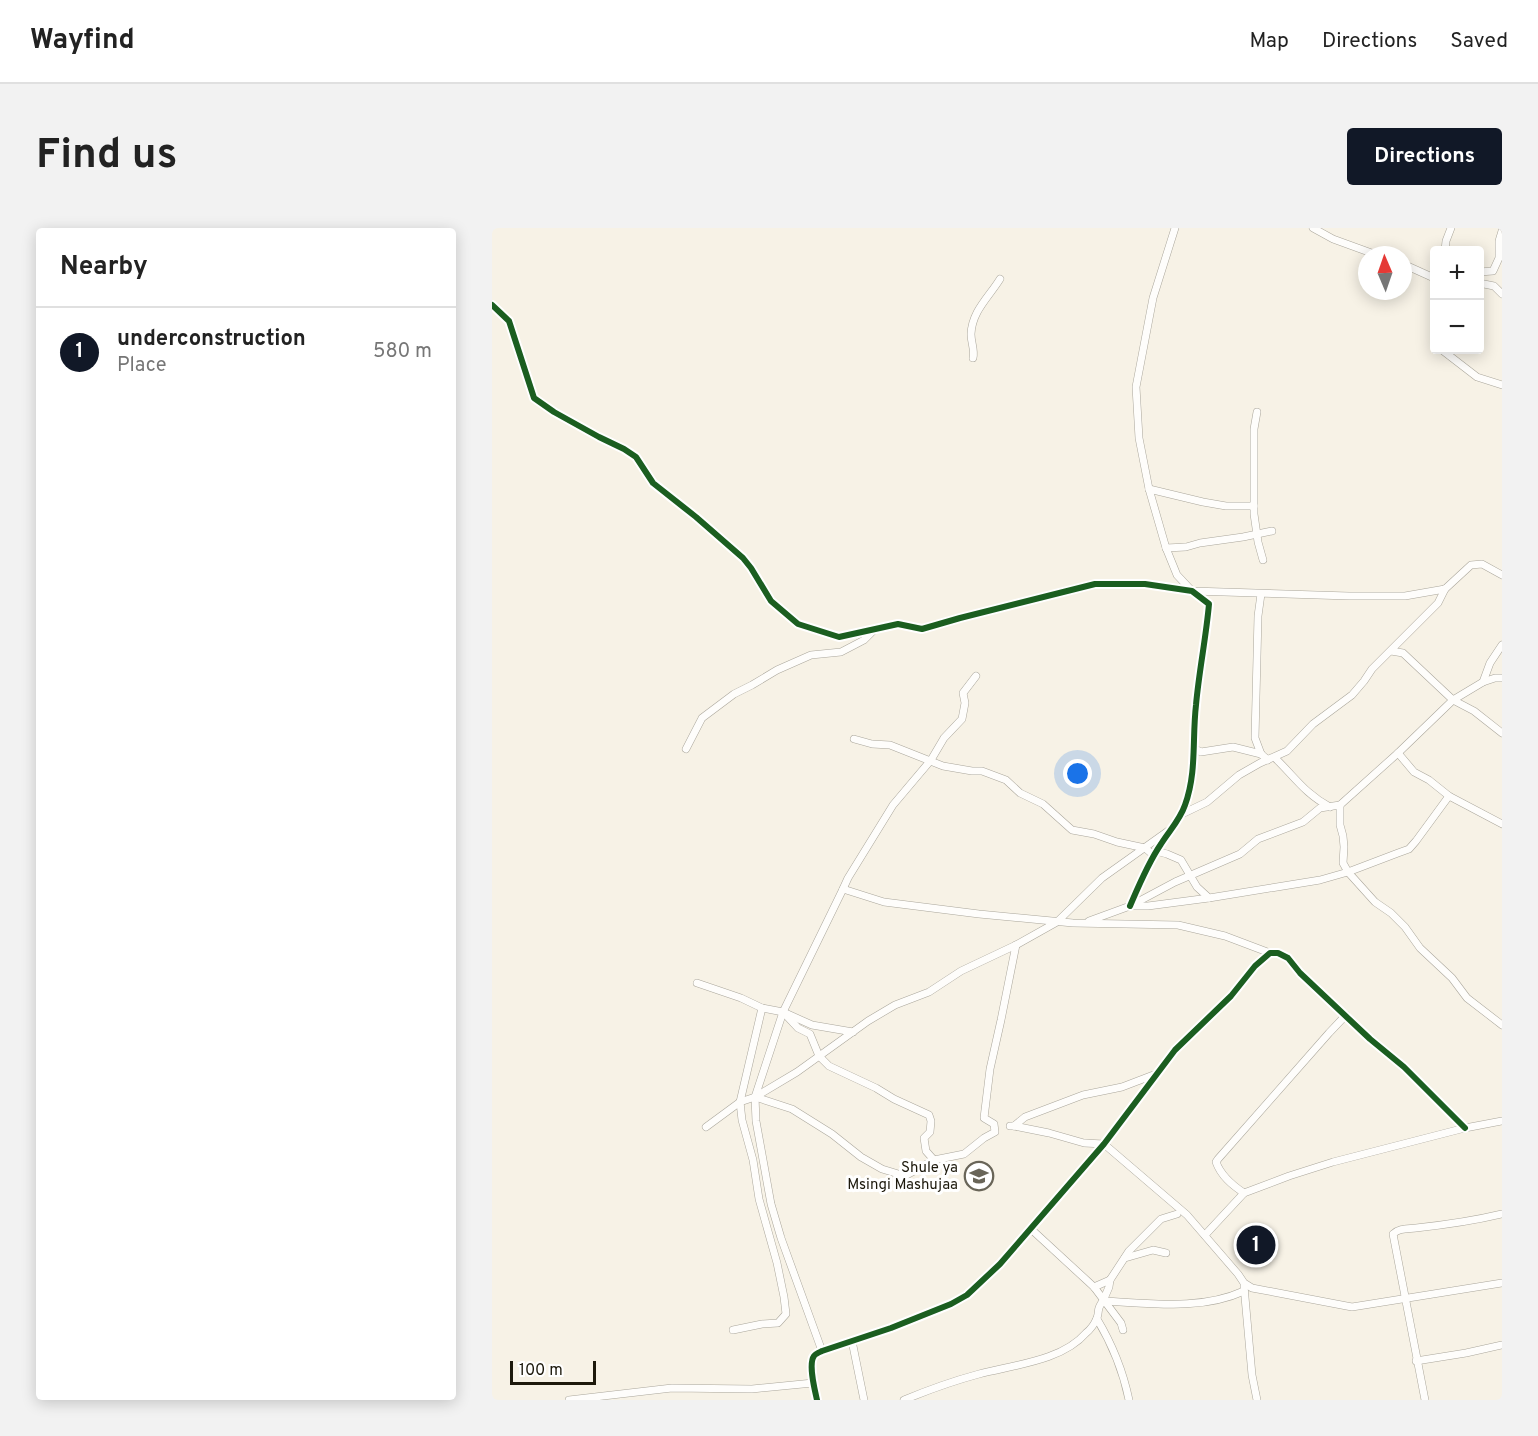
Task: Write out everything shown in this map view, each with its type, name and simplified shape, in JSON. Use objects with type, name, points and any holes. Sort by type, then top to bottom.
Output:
[{"type":"street","points":[[1130,906],[1150,861],[1182,814],[1192,782],[1195,706],[1209,604],[1192,591],[1177,574],[1166,548],[1149,489],[1139,438],[1136,387],[1153,298],[1175,228]]},
{"type":"street","points":[[1313,228],[1333,239],[1358,248]]},
{"type":"street","points":[[1445,246],[1451,228]]},
{"type":"street","points":[[1484,272],[1493,271],[1499,258],[1499,240],[1502,231]]},
{"type":"street","points":[[1412,268],[1430,276]]},
{"type":"street","points":[[973,358],[971,333],[976,314],[1000,279]]},
{"type":"street","points":[[1484,284],[1494,286],[1502,294]]},
{"type":"street","points":[[492,305],[509,321],[534,398],[554,412],[636,457],[653,483],[743,558],[771,601],[798,624],[839,637],[898,624],[922,629],[1095,584],[1145,584],[1192,591],[1349,596],[1405,596],[1445,589]]},
{"type":"street","points":[[1447,354],[1477,377],[1502,385]]},
{"type":"street","points":[[1257,412],[1254,429],[1254,506],[1263,560]]},
{"type":"street","points":[[1149,489],[1226,506],[1254,506]]},
{"type":"street","points":[[1166,548],[1186,547],[1272,531]]},
{"type":"street","points":[[1182,814],[1207,802],[1239,775],[1287,752],[1313,724],[1352,695],[1372,669],[1438,603],[1445,589],[1471,565],[1482,564],[1502,575]]},
{"type":"street","points":[[1261,594],[1258,616],[1255,738],[1261,753]]},
{"type":"street","points":[[686,749],[702,718],[734,694],[777,670],[811,656],[841,652],[864,640],[875,629]]},
{"type":"street","points":[[1483,682],[1490,663],[1502,645]]},
{"type":"street","points":[[1391,651],[1403,653],[1453,700],[1474,711],[1502,734]]},
{"type":"street","points":[[822,1351],[771,1204],[756,1121],[755,1097],[783,1012],[848,878],[893,805],[931,760],[944,738],[962,719],[965,703],[963,693],[976,676]]},
{"type":"street","points":[[1084,923],[1130,906],[1175,882],[1240,854],[1258,839],[1303,822],[1320,808],[1340,805],[1453,700],[1483,682],[1502,678]]},
{"type":"street","points":[[854,739],[872,744],[890,745],[943,766],[982,771],[1006,780],[1020,793],[1043,804],[1072,830],[1145,848],[1151,853],[1156,851],[1167,854],[1181,860],[1197,887],[1209,898]]},
{"type":"street","points":[[1195,749],[1201,752],[1233,747],[1261,753],[1287,769],[1305,790],[1330,807]]},
{"type":"street","points":[[1398,753],[1414,772],[1429,780],[1449,796],[1502,824]]},
{"type":"street","points":[[1130,906],[1148,906],[1209,898],[1320,880],[1348,872],[1409,849],[1449,796]]},
{"type":"street","points":[[1340,805],[1340,825],[1344,847],[1343,863],[1348,872],[1375,902],[1405,927],[1420,948],[1452,978],[1467,998],[1502,1025]]},
{"type":"street","points":[[706,1127],[740,1102],[755,1097],[796,1072],[895,1005],[929,992],[961,971],[1016,945],[1057,922],[1102,878],[1172,829]]},
{"type":"street","points":[[843,889],[885,902],[918,907],[1057,922],[1178,926],[1225,936],[1270,953],[1278,953],[1288,958],[1300,973],[1370,1039],[1404,1067],[1465,1128]]},
{"type":"street","points":[[755,1097],[792,1109],[832,1134],[861,1157],[882,1169],[905,1176],[934,1160],[964,1154],[995,1132],[994,1124],[984,1118],[990,1069],[1016,945]]},
{"type":"street","points":[[817,1400],[813,1383],[814,1355],[967,1296],[1000,1264],[1104,1144],[1176,1050],[1231,996],[1255,966],[1270,953]]},
{"type":"street","points":[[697,984],[741,998],[762,1008],[783,1012],[812,1025],[853,1032]]},
{"type":"street","points":[[733,1330],[778,1323],[786,1314],[777,1263],[759,1199],[740,1102],[762,1008]]},
{"type":"street","points":[[783,1012],[798,1028],[810,1034],[819,1056],[829,1066],[929,1115],[930,1132],[924,1138],[927,1151],[934,1160]]},
{"type":"street","points":[[1244,1193],[1231,1184],[1221,1172],[1217,1166],[1218,1159],[1346,1016]]},
{"type":"street","points":[[1158,1073],[1122,1087],[1074,1098],[1025,1117],[1012,1126],[1084,1143],[1104,1144],[1187,1215],[1205,1234],[1238,1274],[1244,1287],[1252,1376],[1257,1400]]},
{"type":"street","points":[[1205,1234],[1244,1193],[1333,1162],[1465,1128],[1502,1121]]},
{"type":"street","points":[[904,1400],[977,1374],[1052,1355],[1073,1345],[1086,1334],[1097,1319],[1098,1309],[1110,1280],[1129,1251],[1161,1219],[1177,1214]]},
{"type":"street","points":[[1425,1400],[1393,1237],[1395,1231],[1438,1226],[1502,1214]]},
{"type":"street","points":[[1031,1229],[1094,1287],[1121,1323],[1123,1330]]},
{"type":"street","points":[[1125,1258],[1153,1251],[1166,1253]]},
{"type":"street","points":[[1094,1287],[1110,1280]]},
{"type":"street","points":[[1103,1301],[1203,1303],[1230,1297],[1244,1287],[1352,1307],[1502,1283]]},
{"type":"street","points":[[1097,1319],[1117,1359],[1129,1400]]},
{"type":"street","points":[[852,1341],[864,1400]]},
{"type":"street","points":[[1416,1361],[1502,1345]]},
{"type":"street","points":[[569,1400],[672,1388],[752,1389],[813,1383]]},
{"type":"cycle path","points":[[492,305],[509,321],[534,398],[554,412],[636,457],[653,483],[743,558],[771,601],[798,624],[839,637],[898,624],[922,629],[1095,584],[1145,584],[1192,591],[1209,604],[1197,692],[1193,768],[1189,793],[1180,816],[1152,859],[1130,906]]},
{"type":"cycle path","points":[[817,1400],[812,1371],[812,1360],[815,1355],[891,1328],[951,1304],[967,1295],[1000,1264],[1104,1144],[1175,1050],[1231,996],[1255,966],[1270,953],[1278,953],[1288,958],[1300,973],[1370,1039],[1404,1067],[1465,1128]]},
{"type":"place","name":"Shule ya Msingi Mashujaa","points":[[979,1176]]},
{"type":"place","name":"underconstruction","points":[[1256,1245]]}]
